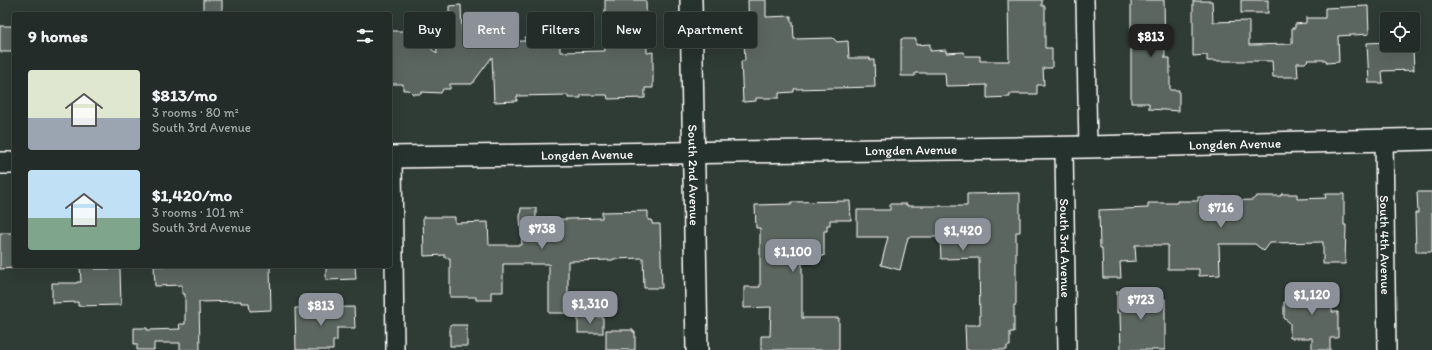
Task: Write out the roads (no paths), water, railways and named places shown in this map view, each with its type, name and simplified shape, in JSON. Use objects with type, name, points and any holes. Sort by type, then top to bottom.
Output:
[{"type":"street","name":"South 2nd Avenue","points":[[690,0],[696,350]]},
{"type":"street","points":[[1085,0],[1088,147]]},
{"type":"street","name":"Longden Avenue","points":[[392,156],[1088,147],[1432,139]]},
{"type":"street","name":"South 4th Avenue","points":[[1384,140],[1388,350]]},
{"type":"street","name":"South 3rd Avenue","points":[[1064,147],[1067,350]]},
{"type":"street","points":[[392,156],[395,350]]},
{"type":"street","points":[[0,163],[12,163]]}]
